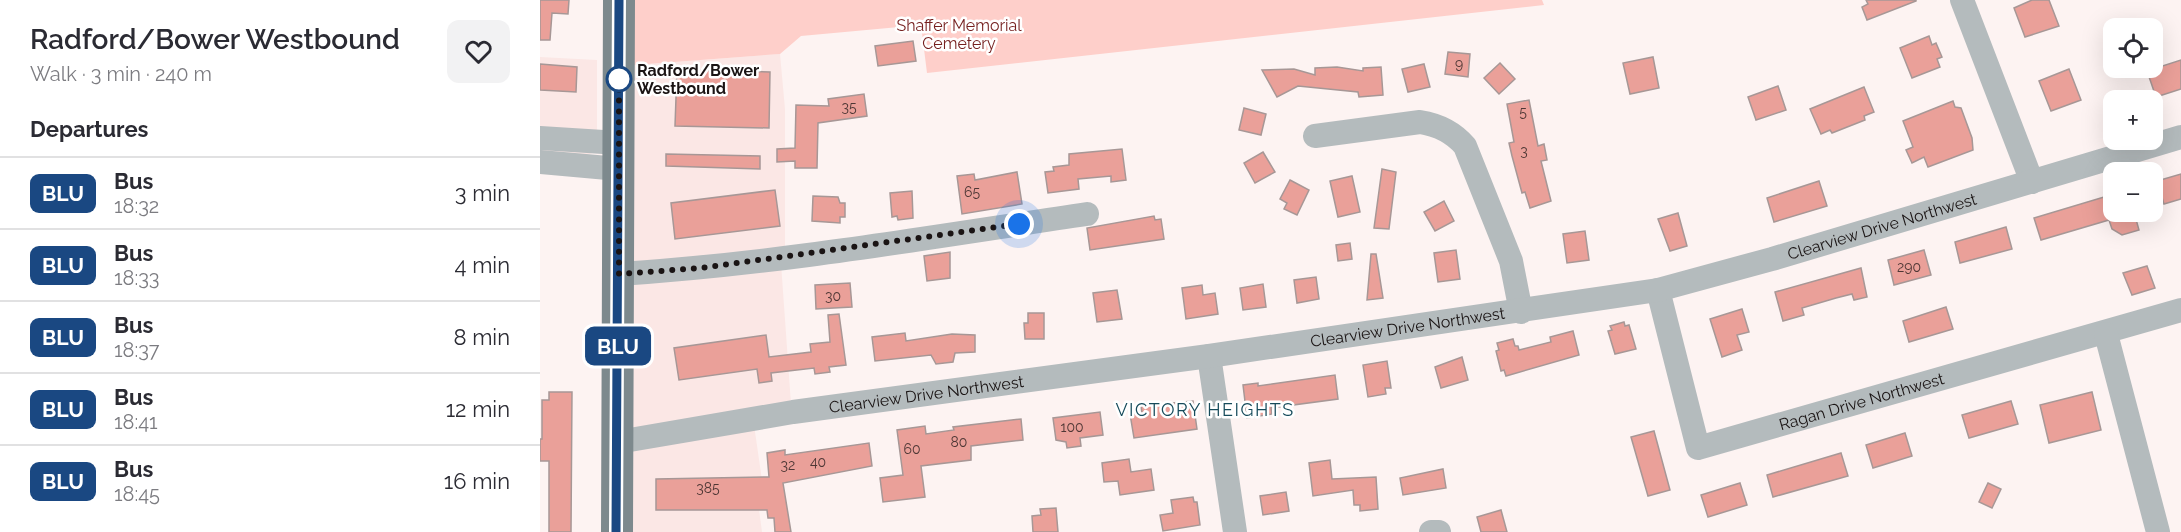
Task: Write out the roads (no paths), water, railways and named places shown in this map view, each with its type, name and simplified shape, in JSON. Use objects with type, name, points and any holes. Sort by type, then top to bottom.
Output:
[{"type":"main road","points":[[616,532],[619,0]]},
{"type":"street","points":[[1962,0],[2032,182]]},
{"type":"street","points":[[1315,136],[1420,123],[1433,124],[1458,137],[1466,146],[1511,261],[1521,312]]},
{"type":"street","name":"Clearview Drive Northwest","points":[[618,442],[793,412],[1521,312],[1658,290],[1772,259],[2181,137]]},
{"type":"street","points":[[540,138],[619,156]]},
{"type":"street","points":[[540,162],[619,156]]},
{"type":"street","points":[[619,274],[701,268],[850,249],[1087,214]]},
{"type":"street","name":"Ragan Drive Northwest","points":[[1658,290],[1698,448],[2106,334],[2181,310]]},
{"type":"street","points":[[2106,334],[2158,532]]},
{"type":"street","points":[[1209,356],[1235,532]]},
{"type":"place","name":"Radford/Bower Westbound","points":[[619,79]]},
{"type":"district","name":"VICTORY HEIGHTS","points":[[1205,409]]},
{"type":"park label","name":"Shaffer Memorial Cemetery","points":[[959,34]]}]
